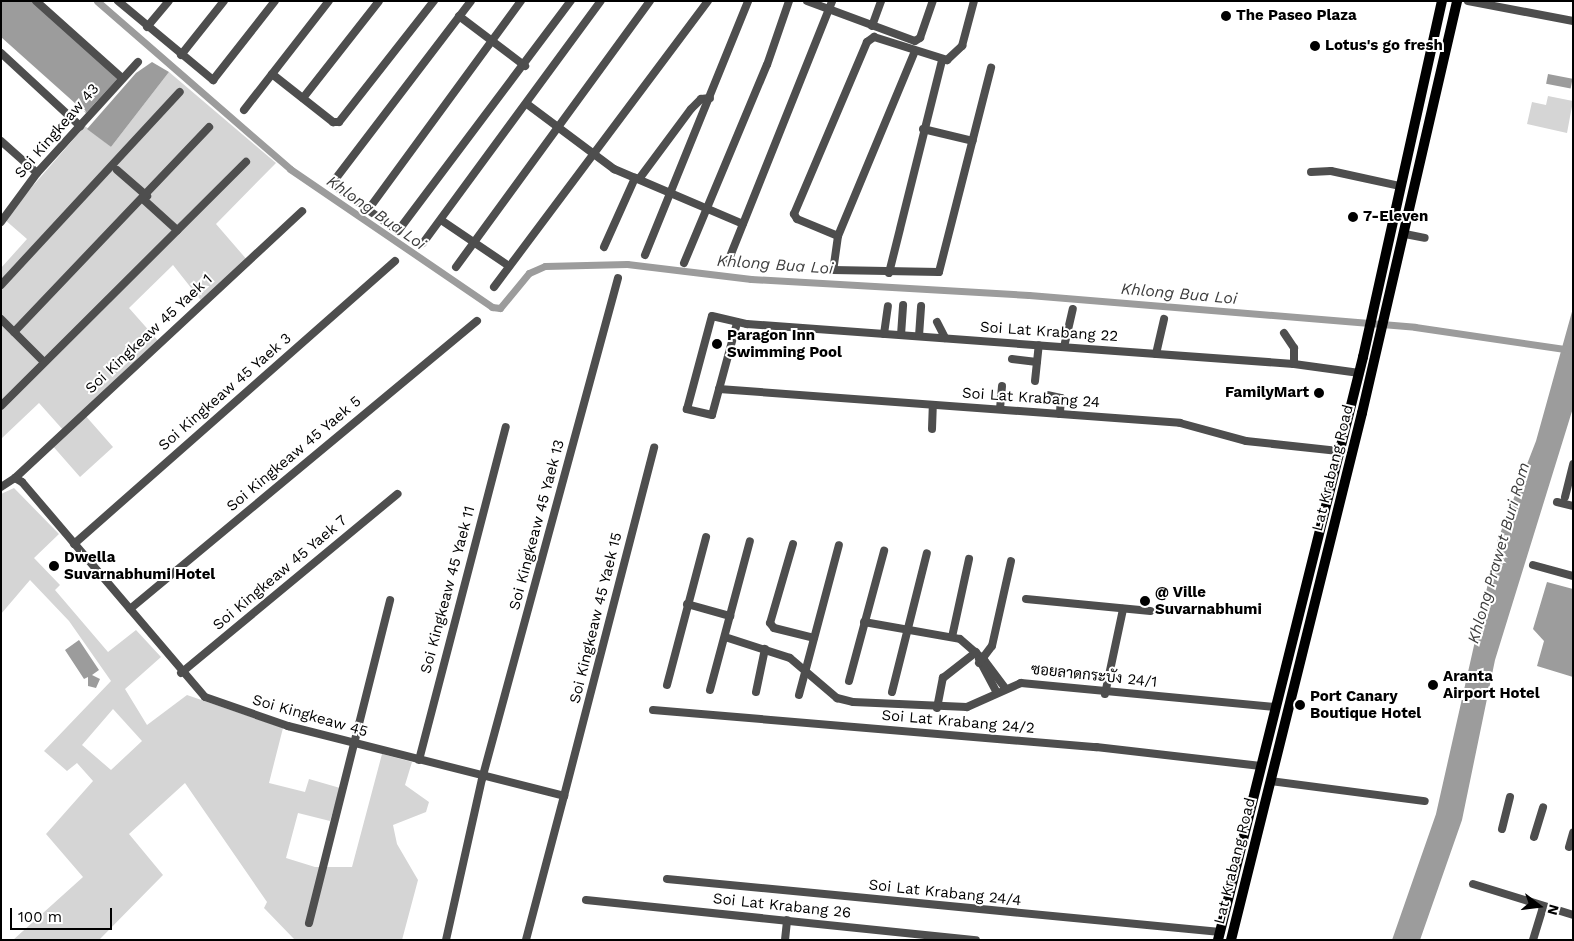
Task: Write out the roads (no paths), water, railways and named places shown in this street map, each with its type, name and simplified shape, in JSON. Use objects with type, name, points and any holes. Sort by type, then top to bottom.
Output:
[{"type":"main road","name":"Lat Krabang Road","points":[[1219,936],[1338,451],[1359,373],[1442,1]]},
{"type":"main road","name":"Lat Krabang Road","points":[[1231,940],[1376,355],[1457,1]]},
{"type":"main road","points":[[1413,125],[1428,127]]},
{"type":"main road","points":[[1232,879],[1245,881]]},
{"type":"street","points":[[36,1],[122,78]]},
{"type":"street","points":[[118,1],[180,55],[213,80],[275,1]]},
{"type":"street","points":[[147,27],[169,1]]},
{"type":"street","points":[[180,55],[224,1]]},
{"type":"street","points":[[244,110],[330,1]]},
{"type":"street","points":[[303,98],[379,1]]},
{"type":"street","points":[[471,1],[334,181],[334,186],[368,210],[402,230],[525,66],[571,1]]},
{"type":"street","points":[[368,210],[521,1]]},
{"type":"street","points":[[424,243],[601,1]]},
{"type":"street","points":[[456,267],[560,128],[650,1]]},
{"type":"street","points":[[494,287],[595,155],[708,1]]},
{"type":"street","points":[[645,255],[748,1]]},
{"type":"street","points":[[684,263],[789,1]]},
{"type":"street","points":[[807,1],[872,26],[917,40],[933,1]]},
{"type":"street","points":[[727,264],[832,1]]},
{"type":"street","points":[[872,26],[881,1]]},
{"type":"street","points":[[838,236],[797,219],[794,214],[869,39],[942,60],[952,57],[962,46],[974,1]]},
{"type":"street","points":[[1468,1],[1573,21]]},
{"type":"street","points":[[272,74],[333,122],[339,122],[430,3]]},
{"type":"street","points":[[459,16],[525,66]]},
{"type":"street","points":[[915,51],[838,236],[832,269],[889,273],[939,272],[991,68]]},
{"type":"street","points":[[1,54],[80,126]]},
{"type":"street","points":[[889,273],[942,60]]},
{"type":"street","name":"Soi Kingkeaw 43","points":[[3,217],[37,173],[138,62]]},
{"type":"street","points":[[1,285],[180,92]]},
{"type":"street","points":[[604,247],[637,179],[691,108],[701,99],[710,98]]},
{"type":"street","points":[[527,104],[595,155],[637,179],[743,224]]},
{"type":"street","points":[[14,332],[145,198],[209,127]]},
{"type":"street","points":[[924,129],[973,140]]},
{"type":"street","points":[[1,141],[37,173]]},
{"type":"street","points":[[2,406],[43,361],[246,162]]},
{"type":"street","points":[[117,170],[177,230]]},
{"type":"street","points":[[1311,172],[1331,171],[1400,186]]},
{"type":"street","name":"Soi Kingkeaw 45 Yaek 1","points":[[15,478],[302,211]]},
{"type":"street","points":[[441,220],[509,266]]},
{"type":"street","points":[[1405,234],[1425,238]]},
{"type":"street","name":"Soi Kingkeaw 45 Yaek 3","points":[[74,544],[395,261]]},
{"type":"street","name":"Soi Kingkeaw 45 Yaek 13","points":[[446,940],[482,779],[618,278]]},
{"type":"street","points":[[884,334],[888,306]]},
{"type":"street","points":[[901,335],[903,306]]},
{"type":"street","points":[[918,336],[922,306]]},
{"type":"street","points":[[1064,347],[1073,309]]},
{"type":"street","name":"Soi Lat Krabang 22","points":[[720,389],[712,415],[687,409],[712,316],[737,323],[1294,364],[1359,373]]},
{"type":"street","points":[[1,319],[43,361]]},
{"type":"street","points":[[1156,354],[1164,319]]},
{"type":"street","name":"Soi Kingkeaw 45 Yaek 5","points":[[130,609],[477,321]]},
{"type":"street","points":[[938,322],[945,338]]},
{"type":"street","points":[[720,389],[737,323]]},
{"type":"street","points":[[1284,333],[1294,348],[1294,364]]},
{"type":"street","points":[[1036,381],[1039,345]]},
{"type":"street","points":[[1012,359],[1037,362]]},
{"type":"street","points":[[1000,409],[1002,386]]},
{"type":"street","name":"Soi Lat Krabang 24","points":[[720,389],[1180,423],[1246,441],[1338,451]]},
{"type":"street","points":[[1047,395],[1060,397],[1060,414]]},
{"type":"street","points":[[932,429],[933,405]]},
{"type":"street","name":"Soi Kingkeaw 45 Yaek 11","points":[[419,760],[506,427]]},
{"type":"street","name":"Soi Kingkeaw 45 Yaek 15","points":[[564,796],[654,447]]},
{"type":"street","points":[[1565,497],[1572,467]]},
{"type":"street","points":[[1,487],[15,478]]},
{"type":"street","name":"Soi Kingkeaw 45","points":[[15,478],[130,609],[181,674],[205,697],[222,705],[482,779],[564,796]]},
{"type":"street","name":"Soi Kingkeaw 45 Yaek 7","points":[[181,674],[396,494]]},
{"type":"street","points":[[1557,502],[1573,506]]},
{"type":"street","points":[[667,685],[706,537]]},
{"type":"street","points":[[710,690],[750,541]]},
{"type":"street","points":[[793,544],[770,623],[774,628],[814,638]]},
{"type":"street","points":[[798,695],[839,545]]},
{"type":"street","points":[[849,681],[884,550]]},
{"type":"street","points":[[892,692],[927,554]]},
{"type":"street","points":[[952,637],[968,559]]},
{"type":"street","points":[[937,708],[944,678],[980,657],[992,646],[1011,561]]},
{"type":"street","points":[[1533,565],[1573,576]]},
{"type":"street","points":[[309,923],[352,743],[390,600]]},
{"type":"street","points":[[1026,600],[1150,611]]},
{"type":"street","points":[[687,604],[730,616]]},
{"type":"street","points":[[1105,694],[1123,608]]},
{"type":"street","points":[[864,622],[906,632],[952,637],[980,657],[1004,687]]},
{"type":"street","name":"ซอยลาดกระบัง 24/1","points":[[725,637],[766,649],[806,668],[837,698],[937,708],[974,706],[1004,687],[1033,683],[1105,694],[1276,707]]},
{"type":"street","points":[[756,692],[766,649]]},
{"type":"street","points":[[980,657],[996,692]]},
{"type":"street","name":"Soi Lat Krabang 24/2","points":[[653,710],[1096,747],[1261,766]]},
{"type":"street","points":[[1270,781],[1426,801]]},
{"type":"street","points":[[526,940],[564,796]]},
{"type":"street","points":[[1502,828],[1510,797]]},
{"type":"street","points":[[1534,837],[1543,806]]},
{"type":"street","points":[[1569,847],[1573,833]]},
{"type":"street","name":"Soi Lat Krabang 24/4","points":[[667,879],[1219,936]]},
{"type":"street","points":[[1473,884],[1573,915]]},
{"type":"street","name":"Soi Lat Krabang 26","points":[[586,900],[976,940]]},
{"type":"street","points":[[1533,940],[1543,907]]},
{"type":"street","points":[[1235,940],[1238,912]]},
{"type":"street","points":[[785,940],[787,920]]},
{"type":"water","points":[[1,1],[33,1],[119,77],[86,113],[1,37]]},
{"type":"water","points":[[152,62],[169,72],[111,147],[87,129],[136,73]]},
{"type":"water","points":[[1548,74],[1573,79],[1571,89],[1546,84]]},
{"type":"water","name":"Khlong Prawet Buri Rom","points":[[1573,308],[1573,408],[1495,660],[1462,820],[1420,940],[1392,940],[1436,814],[1498,539],[1536,441]]},
{"type":"water","points":[[1547,582],[1573,589],[1573,677],[1537,666],[1544,641],[1533,629]]},
{"type":"water","points":[[79,640],[99,670],[92,675],[100,679],[96,688],[88,686],[88,677],[84,679],[65,650]]},
{"type":"waterway","name":"Khlong Bua Loi","points":[[97,1],[290,169],[492,307],[500,308],[529,273],[545,266],[627,264],[751,279],[1029,295],[1415,327],[1571,350]]},
{"type":"place","name":"The Paseo Plaza","points":[[1226,16]]},
{"type":"place","name":"Lotus's go fresh","points":[[1315,46]]},
{"type":"place","name":"7-Eleven","points":[[1353,217]]},
{"type":"place","name":"Paragon Inn Swimming Pool","points":[[717,344]]},
{"type":"place","name":"FamilyMart","points":[[1319,393]]},
{"type":"place","name":"Dwella Suvarnabhumi Hotel","points":[[54,566]]},
{"type":"place","name":"@ Ville Suvarnabhumi","points":[[1145,601]]},
{"type":"place","name":"Aranta Airport Hotel","points":[[1433,685]]},
{"type":"place","name":"Port Canary Boutique Hotel","points":[[1300,705]]}]
